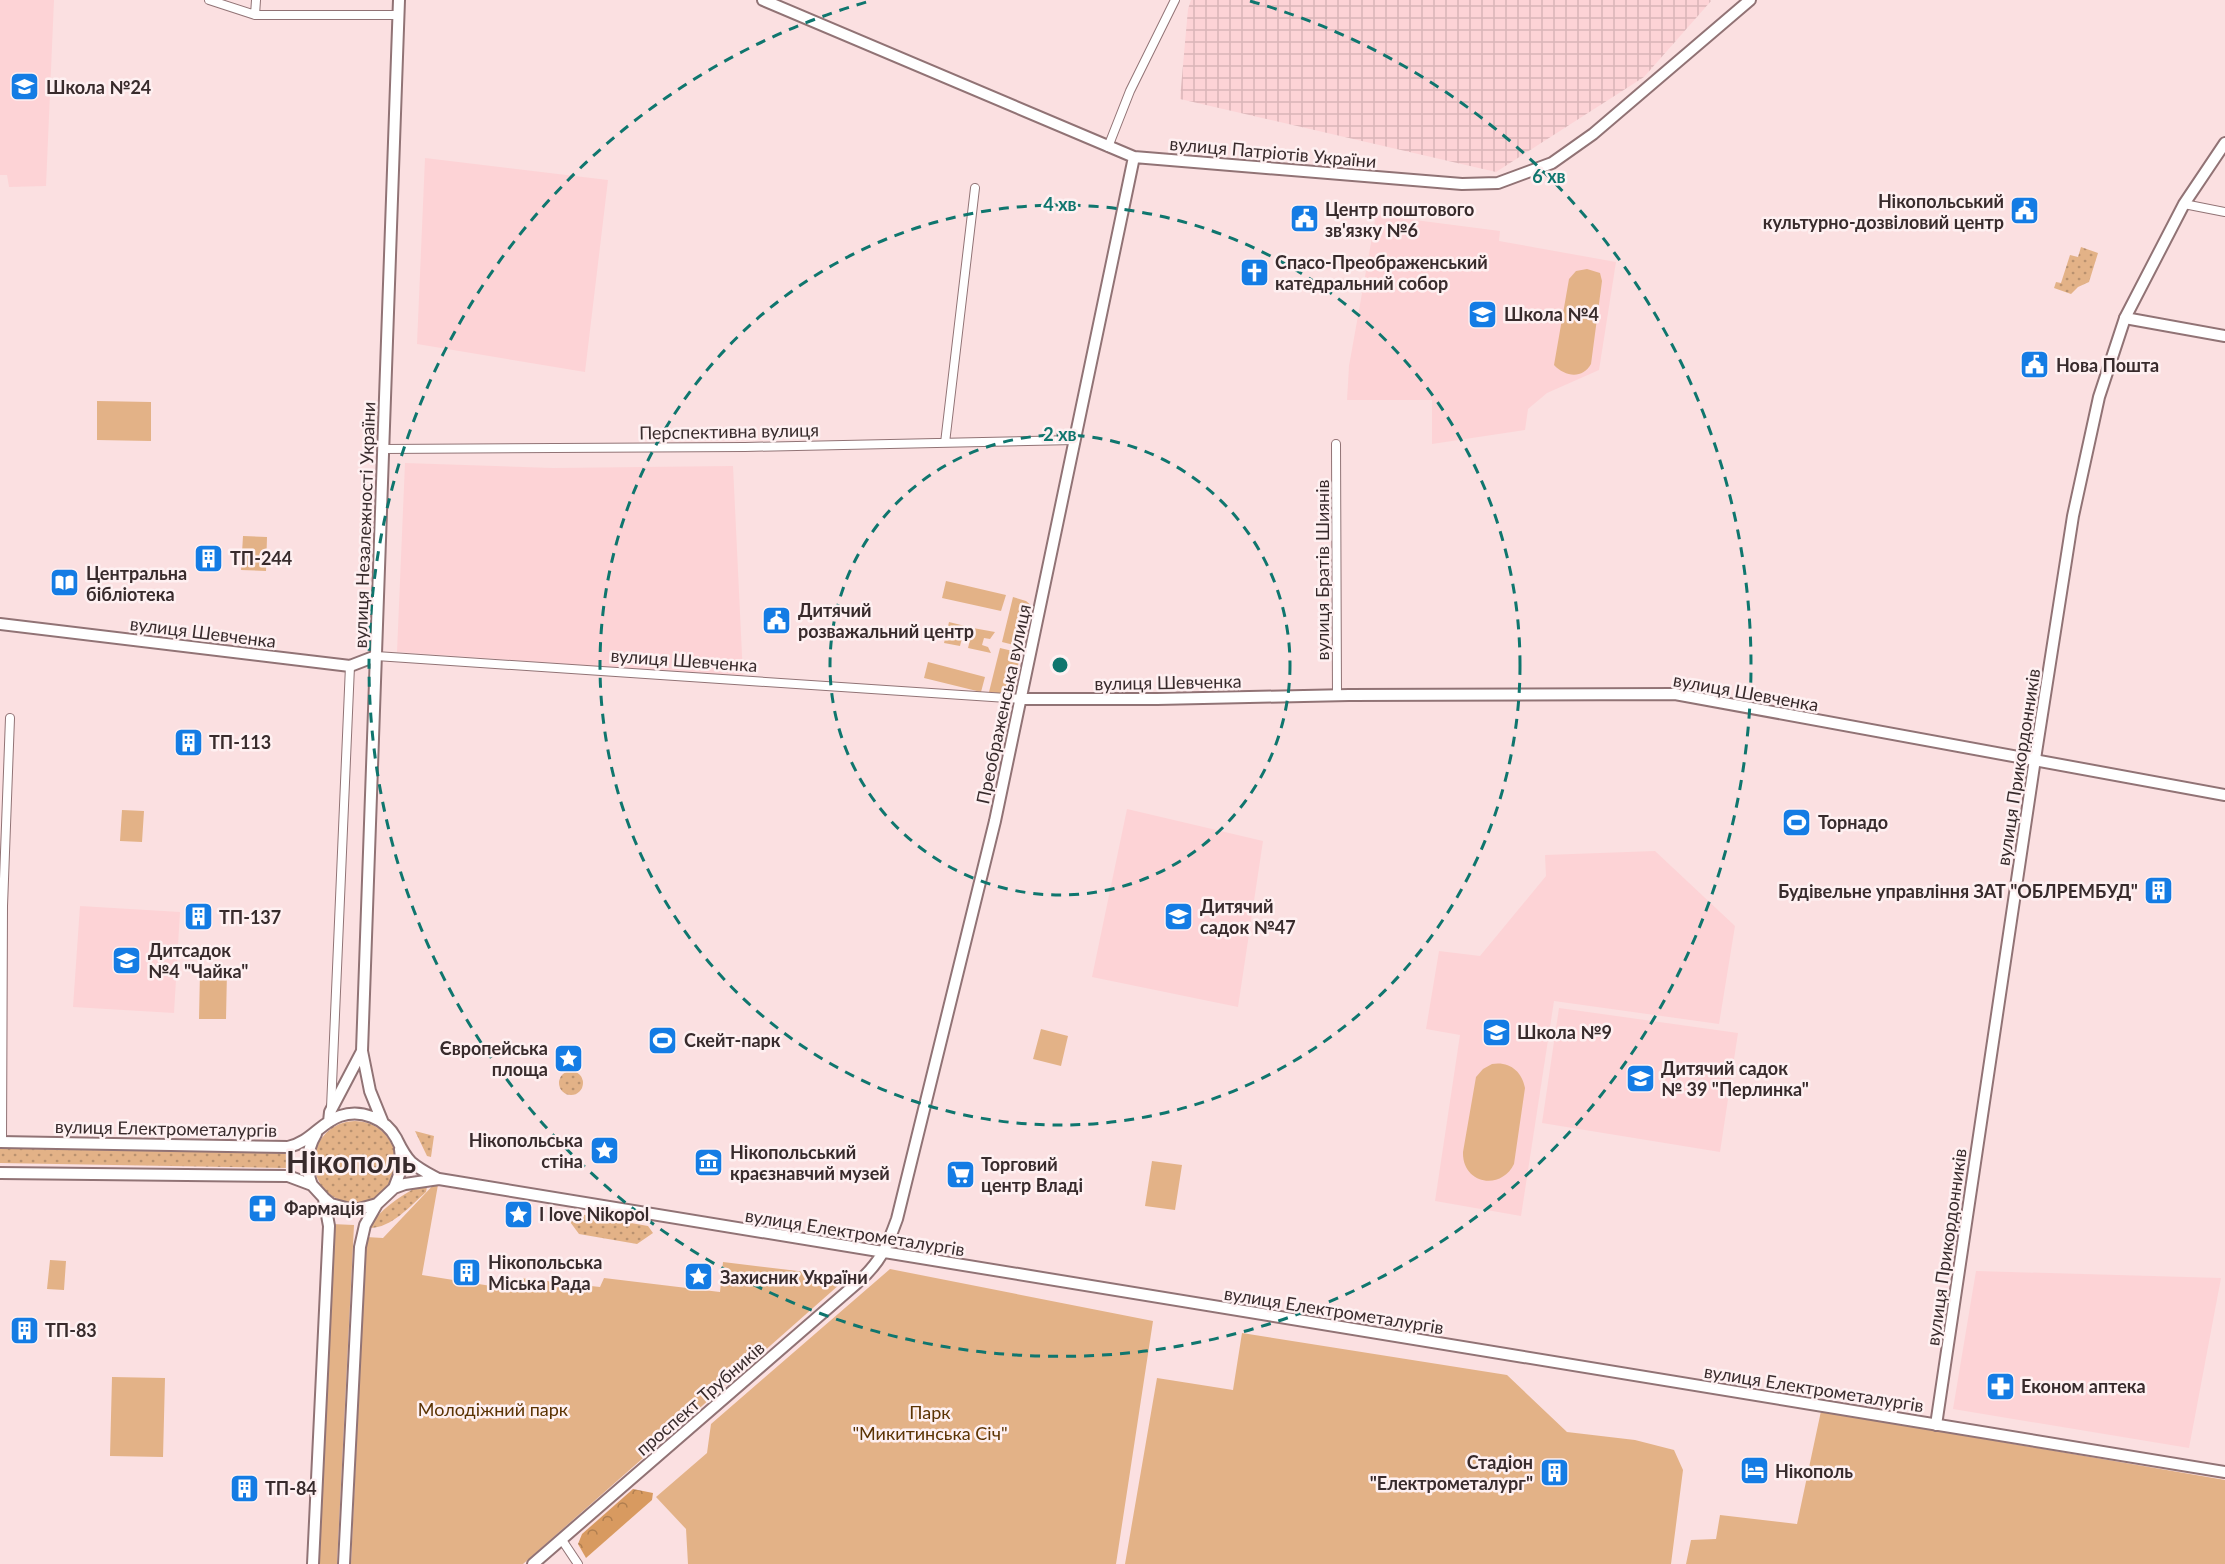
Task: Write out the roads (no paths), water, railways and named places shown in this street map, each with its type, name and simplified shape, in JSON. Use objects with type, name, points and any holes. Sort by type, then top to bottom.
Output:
[{"type":"main road","name":"вулиця Незалежності України","points":[[362,1051],[399,0]]},
{"type":"main road","name":"вулиця Патріотів України","points":[[763,0],[1134,157],[1462,184],[1498,183],[1552,163],[1593,134],[1750,0]]},
{"type":"main road","name":"вулиця Прикордонників","points":[[1936,1425],[2073,516],[2100,397],[2126,318],[2184,204],[2225,143]]},
{"type":"main road","name":"Преображенська вулиця","points":[[884,1253],[897,1219],[995,821],[1134,157]]},
{"type":"main road","points":[[2126,318],[2225,336]]},
{"type":"main road","name":"вулиця Шевченка","points":[[0,624],[350,666],[376,656]]},
{"type":"main road","name":"вулиця Шевченка","points":[[1021,699],[1675,694],[2225,795]]},
{"type":"main road","points":[[330,1117],[362,1051]]},
{"type":"main road","points":[[362,1051],[370,1091],[383,1123]]},
{"type":"main road","name":"вулиця Електрометалургів","points":[[1,1142],[283,1147],[294,1145],[316,1133],[330,1117],[356,1114],[366,1115],[383,1123],[411,1162],[439,1179]]},
{"type":"main road","points":[[312,1185],[307,1159],[311,1141],[316,1133]]},
{"type":"main road","points":[[344,1564],[360,1247],[365,1225],[377,1204],[394,1188],[402,1167],[400,1149]]},
{"type":"main road","points":[[0,1173],[277,1175],[299,1179],[312,1185],[324,1198],[340,1208],[368,1208],[377,1204]]},
{"type":"main road","name":"вулиця Електрометалургів","points":[[394,1188],[439,1179],[2225,1472]]},
{"type":"main road","points":[[313,1564],[329,1226],[324,1198]]},
{"type":"main road","name":"проспект Трубників","points":[[533,1564],[870,1272],[884,1253]]},
{"type":"street","points":[[209,0],[255,15],[399,15]]},
{"type":"street","points":[[255,15],[256,0]]},
{"type":"street","points":[[1108,147],[1130,91],[1175,0]]},
{"type":"street","points":[[945,443],[975,188]]},
{"type":"street","points":[[2184,204],[2225,212]]},
{"type":"street","name":"Перспективна вулиця","points":[[383,449],[745,447],[1076,440]]},
{"type":"street","name":"вулиця Братів Шиянів","points":[[1336,444],[1337,695]]},
{"type":"street","name":"вулиця Шевченка","points":[[376,656],[1021,699]]},
{"type":"street","points":[[330,1117],[350,666]]},
{"type":"street","points":[[1,1142],[3,906],[10,718]]},
{"type":"street","points":[[562,1540],[578,1564]]},
{"type":"place","name":"Школа №24","points":[[25,87]]},
{"type":"place","name":"Нікопольський культурно-дозвіловий центр","points":[[2025,211]]},
{"type":"place","name":"Центр поштового зв'язку №6","points":[[1304,219]]},
{"type":"place","name":"Спасо-Преображенський катедральний собор","points":[[1254,272]]},
{"type":"place","name":"Школа №4","points":[[1483,314]]},
{"type":"place","name":"Нова Пошта","points":[[2035,365]]},
{"type":"place","name":"ТП-244","points":[[209,558]]},
{"type":"place","name":"Центральна бібліотека","points":[[65,583]]},
{"type":"place","name":"Дитячий розважальний центр","points":[[777,620]]},
{"type":"place","name":"ТП-113","points":[[188,742]]},
{"type":"place","name":"Торнадо","points":[[1797,822]]},
{"type":"place","name":"Будівельне управління ЗАТ \"ОБЛРЕМБУД\"","points":[[2159,891]]},
{"type":"place","name":"Дитячий садок №47","points":[[1179,916]]},
{"type":"place","name":"ТП-137","points":[[198,917]]},
{"type":"place","name":"Дитсадок №4 \"Чайка\"","points":[[127,960]]},
{"type":"place","name":"Школа №9","points":[[1496,1032]]},
{"type":"place","name":"Скейт-парк","points":[[663,1040]]},
{"type":"place","name":"Європейська площа","points":[[569,1058]]},
{"type":"place","name":"Дитячий садок № 39 \"Перлинка\"","points":[[1640,1078]]},
{"type":"place","name":"Нікопольська стіна","points":[[604,1150]]},
{"type":"place","name":"Нiкопольський краєзнавчий музей","points":[[709,1162]]},
{"type":"place","name":"Торговий центр Владі","points":[[960,1174]]},
{"type":"place","name":"Фармація","points":[[263,1208]]},
{"type":"place","name":"I love Nikopol","points":[[518,1214]]},
{"type":"place","name":"Нiкопольська Міська Рада","points":[[467,1272]]},
{"type":"place","name":"Захисник України","points":[[699,1277]]},
{"type":"place","name":"ТП-83","points":[[24,1330]]},
{"type":"place","name":"Економ аптека","points":[[2000,1386]]},
{"type":"place","name":"Нікополь","points":[[1754,1471]]},
{"type":"place","name":"Стадіон \"Електрометалург\"","points":[[1554,1472]]},
{"type":"place","name":"ТП-84","points":[[244,1488]]},
{"type":"district","name":"Нікополь","points":[[351,1161]]},
{"type":"park label","name":"Молодіжний парк","points":[[493,1409]]},
{"type":"park label","name":"Парк \"Микитинська Січ\"","points":[[930,1422]]}]
